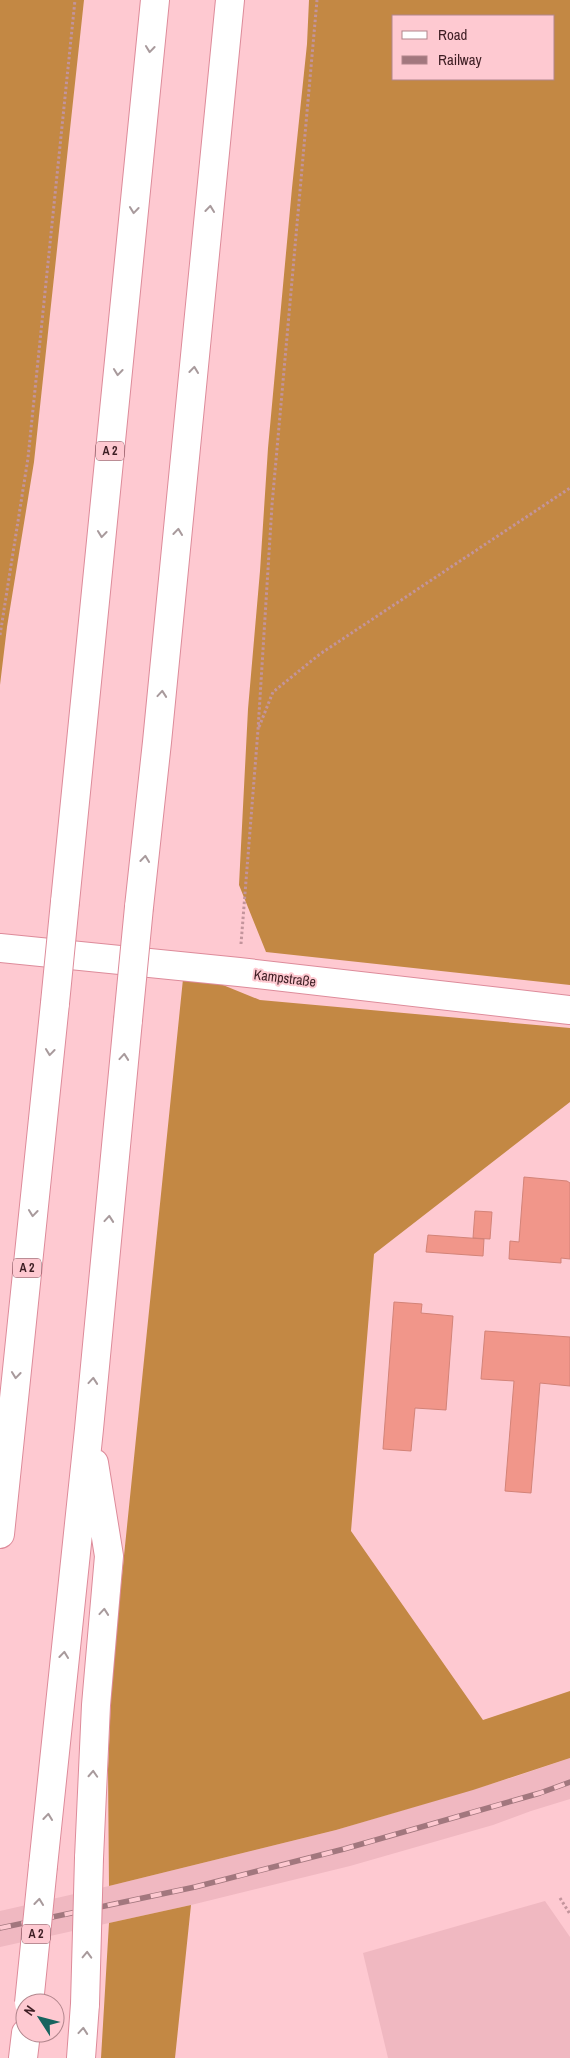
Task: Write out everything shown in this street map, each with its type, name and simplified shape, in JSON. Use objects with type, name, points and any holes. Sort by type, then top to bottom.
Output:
[{"type":"main road","name":"A 2","points":[[0,1534],[155,0]]},
{"type":"main road","name":"A 2","points":[[30,1993],[69,1601],[89,1429],[230,0]]},
{"type":"main road","name":"Kampstraße","points":[[0,948],[239,972],[570,1010]]},
{"type":"main road","points":[[81,2058],[85,2004],[96,1705],[109,1556],[89,1429]]},
{"type":"main road","points":[[23,2058],[25,2043]]},
{"type":"path","points":[[0,635],[28,458],[76,0]]},
{"type":"path","points":[[239,972],[258,730],[272,505],[317,0]]},
{"type":"path","points":[[258,730],[273,692],[320,654],[570,488]]},
{"type":"path","points":[[560,1898],[570,1914]]},
{"type":"shaded area","points":[[0,0],[84,0],[34,462],[7,627],[0,685]]},
{"type":"shaded area","points":[[309,0],[570,0],[570,985],[266,952],[239,885],[248,709],[268,448],[307,44]]},
{"type":"shaded area","points":[[183,979],[218,983],[260,1000],[570,1028],[570,1102],[374,1254],[351,1531],[483,1720],[570,1691],[570,1758],[473,1790],[336,1830],[109,1886],[108,1769],[112,1673]]},
{"type":"shaded area","points":[[570,1758],[570,1799],[493,1825],[350,1866],[191,1905],[0,1947],[0,1911],[336,1830],[511,1778]]},
{"type":"shaded area","points":[[545,1901],[570,1937],[570,2058],[388,2058],[363,1953]]},
{"type":"shaded area","points":[[191,1905],[175,2058],[101,2058],[109,1923]]},
{"type":"building","points":[[524,1177],[567,1181],[570,1183],[570,1259],[561,1258],[561,1263],[509,1259],[510,1241],[519,1242]]},
{"type":"building","points":[[475,1211],[492,1212],[490,1239],[473,1238]]},
{"type":"building","points":[[428,1235],[484,1239],[483,1256],[426,1252]]},
{"type":"building","points":[[394,1302],[422,1304],[421,1313],[453,1316],[446,1410],[415,1408],[411,1451],[383,1449]]},
{"type":"building","points":[[485,1331],[570,1337],[570,1386],[540,1383],[531,1493],[505,1491],[514,1381],[481,1379]]},
{"type":"railway","points":[[0,1928],[195,1887],[344,1849],[540,1793],[570,1782]]}]
